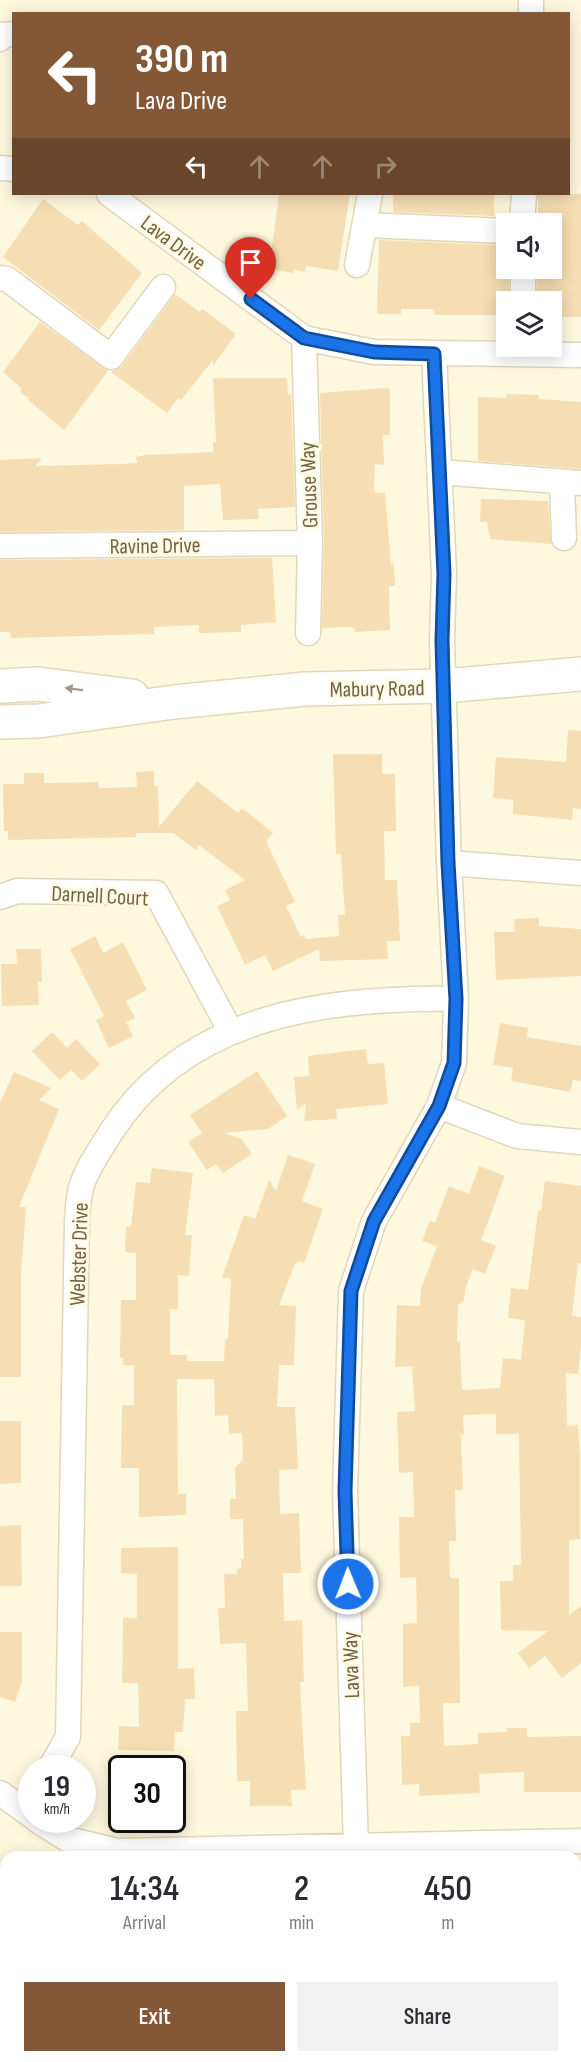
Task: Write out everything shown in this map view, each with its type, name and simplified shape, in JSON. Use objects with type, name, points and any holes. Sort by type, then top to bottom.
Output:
[{"type":"main road","name":"Mabury Road","points":[[0,722],[39,721],[174,702],[305,689],[444,686],[581,674]]},
{"type":"main road","name":"Mabury Road","points":[[0,686],[38,684],[174,702]]},
{"type":"street","points":[[0,34],[0,39]]},
{"type":"street","name":"Lava Drive","points":[[110,195],[304,338],[374,352],[434,354],[496,352]]},
{"type":"street","points":[[357,265],[370,195]]},
{"type":"street","points":[[523,213],[524,195]]},
{"type":"street","points":[[365,225],[496,231]]},
{"type":"street","points":[[0,278],[7,279],[111,357],[163,287]]},
{"type":"street","name":"Grouse Way","points":[[304,338],[310,543],[308,633]]},
{"type":"street","name":"Lava Way","points":[[356,1847],[345,1491],[351,1291],[374,1221],[439,1106],[454,1063],[456,999],[448,863],[440,472],[434,354]]},
{"type":"street","name":"Lava Drive","points":[[562,354],[581,355]]},
{"type":"street","points":[[440,472],[572,483],[564,538]]},
{"type":"street","name":"Ravine Drive","points":[[0,546],[310,543]]},
{"type":"street","points":[[448,863],[581,873]]},
{"type":"street","name":"Darnell Court","points":[[0,897],[17,891],[156,893],[230,1030]]},
{"type":"street","name":"Webster Drive","points":[[58,1755],[68,1737],[76,1231],[81,1187],[128,1107],[179,1059],[230,1030],[299,1012],[358,1002],[456,999]]},
{"type":"street","points":[[439,1106],[517,1136],[581,1142]]},
{"type":"street","points":[[0,1792],[18,1804]]},
{"type":"street","points":[[59,1833],[67,1839],[117,1851],[581,1841]]},
{"type":"building","points":[[581,194],[581,317],[562,317],[562,291],[537,291],[537,279],[562,279],[562,213],[538,213],[538,195]]},
{"type":"building","points":[[279,195],[350,195],[338,271],[306,266],[305,272],[294,270],[293,273],[269,269]]},
{"type":"building","points":[[393,195],[494,195],[494,216],[393,212]]},
{"type":"building","points":[[43,199],[78,225],[82,221],[142,273],[99,330],[3,257]]},
{"type":"building","points":[[379,240],[496,245],[496,279],[509,279],[509,291],[496,291],[496,315],[434,315],[434,309],[401,309],[401,314],[377,314]]},
{"type":"building","points":[[175,294],[200,312],[202,309],[236,334],[213,366],[213,360],[181,400],[178,398],[167,413],[111,372],[122,366]]},
{"type":"building","points":[[40,322],[108,371],[64,430],[28,400],[29,398],[20,392],[22,389],[3,372]]},
{"type":"building","points":[[213,378],[287,378],[288,394],[291,394],[295,507],[258,509],[259,519],[223,520],[220,484],[184,486],[184,530],[0,532],[0,460],[42,458],[36,466],[120,464],[137,463],[136,457],[146,455],[213,452],[213,442],[216,442]]},
{"type":"building","points":[[390,389],[390,435],[383,435],[384,465],[375,464],[374,492],[385,493],[391,564],[394,564],[395,586],[389,586],[390,630],[355,632],[355,628],[347,627],[322,628],[324,543],[320,393]]},
{"type":"building","points":[[507,394],[539,395],[539,399],[581,402],[581,469],[478,461],[478,397],[507,398]]},
{"type":"building","points":[[481,499],[548,501],[551,544],[490,539],[487,522],[480,522]]},
{"type":"building","points":[[272,558],[276,622],[241,625],[241,632],[199,633],[199,625],[154,627],[154,634],[11,638],[10,632],[0,632],[0,560]]},
{"type":"building","points":[[568,730],[581,731],[581,809],[573,808],[572,820],[513,814],[513,800],[493,798],[496,757],[566,762]]},
{"type":"building","points":[[333,754],[382,754],[382,774],[395,774],[396,831],[384,831],[385,880],[397,880],[400,941],[387,941],[388,959],[320,961],[319,949],[273,971],[265,955],[245,965],[217,906],[230,900],[225,890],[245,880],[199,845],[196,850],[173,833],[136,833],[136,837],[8,840],[8,831],[4,831],[3,784],[24,784],[24,773],[44,773],[44,783],[98,782],[99,788],[137,787],[136,772],[154,771],[154,786],[158,786],[159,827],[197,781],[238,813],[242,808],[273,833],[266,841],[295,902],[286,906],[301,937],[304,935],[306,939],[339,936],[338,915],[345,915],[341,854],[336,854]]},
{"type":"building","points":[[539,918],[539,926],[581,929],[581,976],[496,980],[494,932],[515,932],[514,919]]},
{"type":"building","points":[[95,936],[103,953],[123,942],[147,990],[126,1001],[135,1018],[126,1022],[133,1036],[109,1048],[96,1020],[104,1016],[70,949]]},
{"type":"building","points":[[16,949],[41,949],[42,982],[38,982],[39,1005],[2,1006],[1,964],[17,964]]},
{"type":"building","points":[[500,1023],[528,1028],[527,1037],[581,1046],[581,1081],[573,1080],[570,1092],[511,1081],[513,1068],[493,1065]]},
{"type":"building","points":[[52,1032],[67,1048],[76,1039],[100,1064],[82,1081],[71,1070],[60,1080],[32,1051]]},
{"type":"building","points":[[366,1049],[368,1064],[384,1063],[388,1104],[336,1109],[337,1119],[304,1121],[306,1103],[297,1110],[294,1077],[309,1076],[308,1056]]},
{"type":"building","points":[[257,1071],[287,1116],[268,1129],[224,1133],[242,1139],[252,1154],[223,1173],[216,1164],[207,1170],[188,1142],[202,1133],[190,1115]]},
{"type":"building","points":[[14,1072],[51,1088],[39,1100],[59,1109],[19,1207],[26,1207],[21,1276],[21,1377],[0,1377],[0,1103]]},
{"type":"building","points":[[288,1155],[315,1164],[302,1201],[323,1209],[304,1263],[298,1261],[294,1266],[279,1305],[296,1306],[294,1365],[279,1365],[277,1407],[295,1407],[298,1469],[279,1470],[280,1514],[299,1513],[301,1573],[283,1573],[284,1621],[302,1620],[304,1682],[300,1682],[306,1790],[291,1790],[292,1806],[250,1806],[250,1781],[237,1781],[236,1711],[248,1711],[246,1643],[220,1644],[218,1608],[225,1608],[224,1574],[237,1574],[237,1569],[241,1568],[241,1559],[244,1559],[243,1519],[230,1519],[230,1499],[236,1499],[235,1468],[243,1459],[242,1433],[229,1434],[228,1415],[215,1416],[214,1379],[177,1379],[178,1494],[186,1494],[186,1515],[139,1517],[139,1468],[121,1468],[122,1405],[134,1405],[134,1365],[123,1365],[123,1358],[120,1358],[121,1300],[136,1300],[136,1253],[125,1252],[126,1226],[131,1227],[136,1182],[150,1183],[152,1168],[193,1173],[185,1235],[192,1235],[189,1276],[178,1275],[178,1309],[170,1309],[170,1355],[187,1355],[187,1361],[224,1361],[225,1339],[228,1339],[231,1278],[222,1278],[244,1215],[255,1219],[269,1180],[276,1191]]},
{"type":"building","points":[[479,1166],[505,1176],[481,1240],[496,1246],[485,1274],[473,1269],[465,1290],[464,1301],[458,1305],[457,1342],[460,1342],[462,1390],[500,1388],[503,1358],[521,1360],[525,1320],[508,1318],[511,1288],[528,1290],[538,1211],[541,1211],[545,1181],[581,1186],[581,1263],[578,1263],[572,1316],[581,1317],[581,1345],[578,1374],[566,1373],[567,1426],[578,1425],[580,1456],[580,1539],[569,1540],[569,1615],[581,1606],[581,1663],[562,1678],[545,1656],[529,1668],[518,1653],[548,1631],[501,1630],[500,1581],[513,1581],[513,1565],[521,1565],[519,1434],[496,1434],[496,1414],[463,1415],[464,1435],[461,1435],[463,1490],[455,1490],[456,1541],[449,1541],[450,1578],[459,1578],[460,1703],[443,1703],[444,1746],[478,1744],[478,1733],[507,1732],[507,1728],[527,1728],[527,1737],[581,1736],[581,1792],[524,1792],[524,1772],[479,1774],[480,1793],[419,1796],[419,1784],[402,1785],[401,1736],[410,1736],[410,1723],[420,1723],[419,1686],[403,1687],[403,1624],[417,1623],[416,1577],[400,1578],[399,1517],[414,1517],[413,1472],[399,1473],[397,1412],[415,1411],[412,1366],[395,1367],[397,1305],[420,1306],[421,1289],[437,1246],[422,1241],[430,1221],[435,1223],[449,1186],[469,1194]]},
{"type":"building","points":[[0,1421],[21,1421],[21,1483],[0,1484]]},
{"type":"building","points":[[21,1525],[22,1586],[0,1586],[0,1526]]},
{"type":"building","points":[[178,1547],[178,1669],[194,1668],[195,1699],[185,1699],[183,1732],[175,1732],[174,1751],[118,1750],[119,1726],[139,1727],[138,1683],[122,1683],[123,1618],[137,1618],[137,1574],[121,1573],[121,1548]]},
{"type":"building","points":[[0,1632],[22,1632],[22,1682],[15,1702],[0,1697]]},
{"type":"route","points":[[251,299],[304,338],[374,352],[434,354],[444,574],[442,640],[448,863],[456,999],[454,1063],[439,1106],[374,1221],[351,1291],[345,1491],[348,1584]]}]
